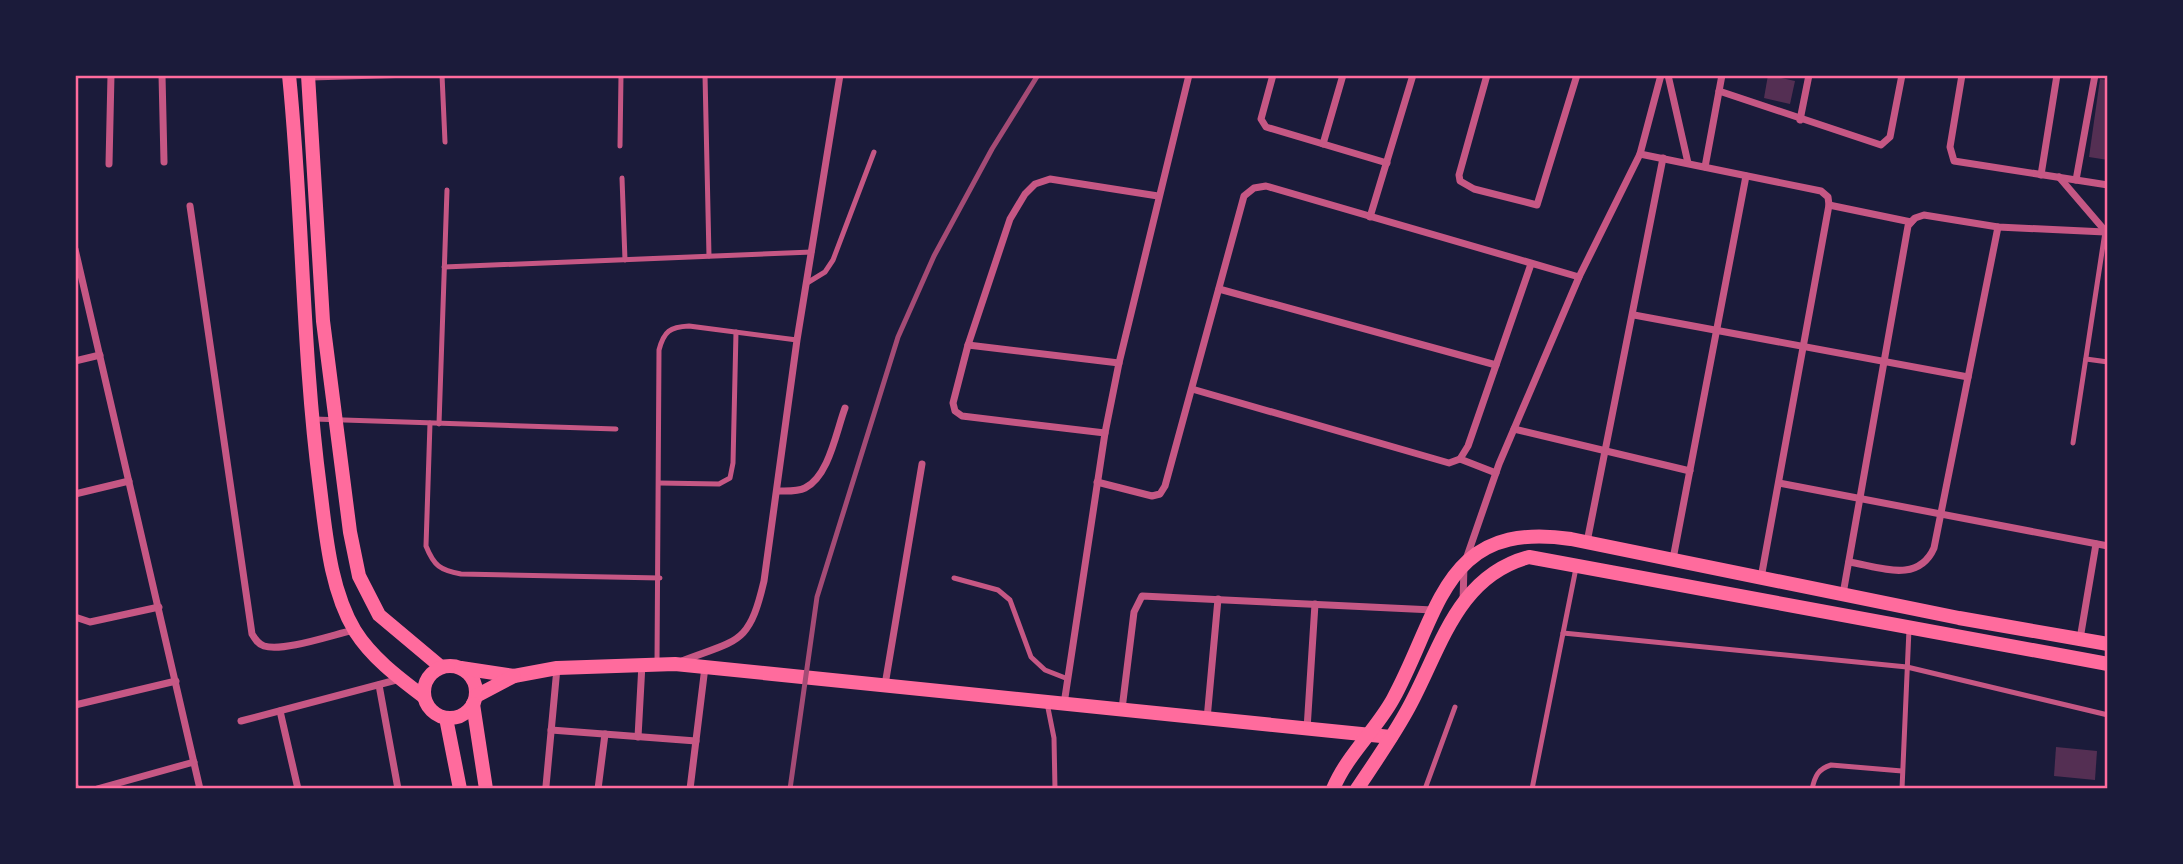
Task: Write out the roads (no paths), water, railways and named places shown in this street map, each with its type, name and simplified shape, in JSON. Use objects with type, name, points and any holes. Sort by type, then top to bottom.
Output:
[{"type":"main road","points":[[289,75],[299,171],[311,419],[329,557],[355,630],[372,653],[424,696],[431,711],[446,718],[462,716],[475,700],[514,676]]},
{"type":"main road","points":[[308,76],[323,321],[359,576],[379,615],[441,667],[514,676],[556,668],[675,664],[1391,737]]},
{"type":"main road","points":[[1333,789],[1391,701],[1452,577],[1487,545],[1516,537],[1544,535],[1587,542],[1843,595],[2108,644]]},
{"type":"main road","points":[[1357,789],[1391,737],[1463,602],[1485,578],[1519,560],[1536,557],[1909,629],[2108,664]]},
{"type":"main road","points":[[424,696],[426,680],[441,667]]},
{"type":"main road","points":[[461,668],[473,680],[486,789]]},
{"type":"main road","points":[[446,718],[460,789]]},
{"type":"street","points":[[110,164],[111,75]]},
{"type":"street","points":[[162,75],[164,162]]},
{"type":"street","points":[[675,664],[740,638],[756,617],[840,75]]},
{"type":"street","points":[[1064,705],[1105,433],[1158,196],[1189,75]]},
{"type":"street","points":[[1273,75],[1262,124],[1387,163]]},
{"type":"street","points":[[1323,144],[1343,75]]},
{"type":"street","points":[[1370,217],[1413,75]]},
{"type":"street","points":[[1487,75],[1460,181],[1474,189],[1537,205],[1577,75]]},
{"type":"street","points":[[1463,602],[1464,565],[1496,473],[1579,277],[1640,154],[1661,75]]},
{"type":"street","points":[[1668,75],[1688,163]]},
{"type":"street","points":[[1705,167],[1722,75]]},
{"type":"street","points":[[1800,120],[1809,75]]},
{"type":"street","points":[[1719,92],[1874,144],[1887,143],[1902,75]]},
{"type":"street","points":[[1962,75],[1950,146],[1954,161],[2108,185]]},
{"type":"street","points":[[2041,175],[2057,75]]},
{"type":"street","points":[[2076,180],[2095,75]]},
{"type":"street","points":[[1640,154],[1821,191],[1828,197],[1829,205],[1761,578]]},
{"type":"street","points":[[1587,542],[1663,158]]},
{"type":"street","points":[[1673,559],[1746,176]]},
{"type":"street","points":[[2059,177],[2107,233]]},
{"type":"street","points":[[1105,433],[962,416],[955,411],[953,403],[968,345],[1010,219],[1035,184],[1050,179],[1072,181],[1158,196]]},
{"type":"street","points":[[1097,482],[1152,496],[1160,494],[1169,474],[1244,196],[1254,188],[1266,187],[1579,277]]},
{"type":"street","points":[[1829,205],[1911,222],[1924,215],[1998,227],[2107,233]]},
{"type":"street","points":[[190,206],[251,634],[267,647],[280,647],[355,630]]},
{"type":"street","points":[[1843,595],[1908,226],[1915,218]]},
{"type":"street","points":[[1849,562],[1910,571],[1921,567],[1934,548],[1998,227]]},
{"type":"street","points":[[75,249],[79,279],[100,355],[200,789]]},
{"type":"street","points":[[1192,389],[1449,463],[1460,459],[1468,446],[1531,264]]},
{"type":"street","points":[[1219,289],[1496,365]]},
{"type":"street","points":[[1634,315],[1968,377]]},
{"type":"street","points":[[968,345],[1119,363]]},
{"type":"street","points":[[75,361],[100,355]]},
{"type":"street","points":[[777,491],[803,490],[814,482],[824,467],[845,408]]},
{"type":"street","points":[[1514,429],[1690,471]]},
{"type":"street","points":[[1460,459],[1496,473]]},
{"type":"street","points":[[885,686],[922,464]]},
{"type":"street","points":[[75,494],[129,481]]},
{"type":"street","points":[[1779,483],[2108,546]]},
{"type":"street","points":[[2080,639],[2096,544]]},
{"type":"street","points":[[1122,711],[1134,612],[1142,596],[1434,610]]},
{"type":"street","points":[[1207,720],[1218,600]]},
{"type":"street","points":[[1307,730],[1315,604]]},
{"type":"street","points":[[75,617],[90,622],[159,607]]},
{"type":"street","points":[[638,737],[650,664]]},
{"type":"street","points":[[690,789],[705,667]]},
{"type":"street","points":[[547,786],[556,668]]},
{"type":"street","points":[[242,721],[401,679]]},
{"type":"street","points":[[75,705],[176,681]]},
{"type":"street","points":[[379,685],[398,789]]},
{"type":"street","points":[[280,711],[299,789]]},
{"type":"street","points":[[551,730],[696,741]]},
{"type":"street","points":[[598,789],[605,734]]},
{"type":"street","points":[[97,789],[194,762]]},
{"type":"lane","points":[[308,76],[413,75]]},
{"type":"lane","points":[[442,75],[445,142]]},
{"type":"lane","points":[[620,146],[621,75]]},
{"type":"lane","points":[[705,75],[709,257]]},
{"type":"lane","points":[[807,282],[825,272],[832,260],[874,152]]},
{"type":"lane","points":[[622,178],[625,260]]},
{"type":"lane","points":[[439,424],[447,190]]},
{"type":"lane","points":[[2073,443],[2107,233]]},
{"type":"lane","points":[[444,267],[812,253]]},
{"type":"lane","points":[[650,664],[660,578],[659,350],[663,335],[673,327],[690,326],[797,340]]},
{"type":"lane","points":[[659,483],[719,484],[730,478],[733,463],[736,332]]},
{"type":"lane","points":[[2086,359],[2108,362]]},
{"type":"lane","points":[[311,419],[616,429]]},
{"type":"lane","points":[[430,423],[426,546],[433,564],[442,570],[461,574],[660,578]]},
{"type":"lane","points":[[1532,789],[1577,565]]},
{"type":"lane","points":[[954,579],[998,590],[1010,600],[1031,657],[1045,670],[1068,679]]},
{"type":"lane","points":[[1902,789],[1909,629]]},
{"type":"lane","points":[[1563,633],[1907,667],[2108,715]]},
{"type":"lane","points":[[1047,703],[1054,738],[1055,789]]},
{"type":"lane","points":[[1425,789],[1455,707]]},
{"type":"lane","points":[[1812,789],[1814,778],[1821,768],[1831,765],[1902,771]]},
{"type":"railway","points":[[790,789],[817,597],[898,337],[934,256],[992,149],[1038,75]]}]
